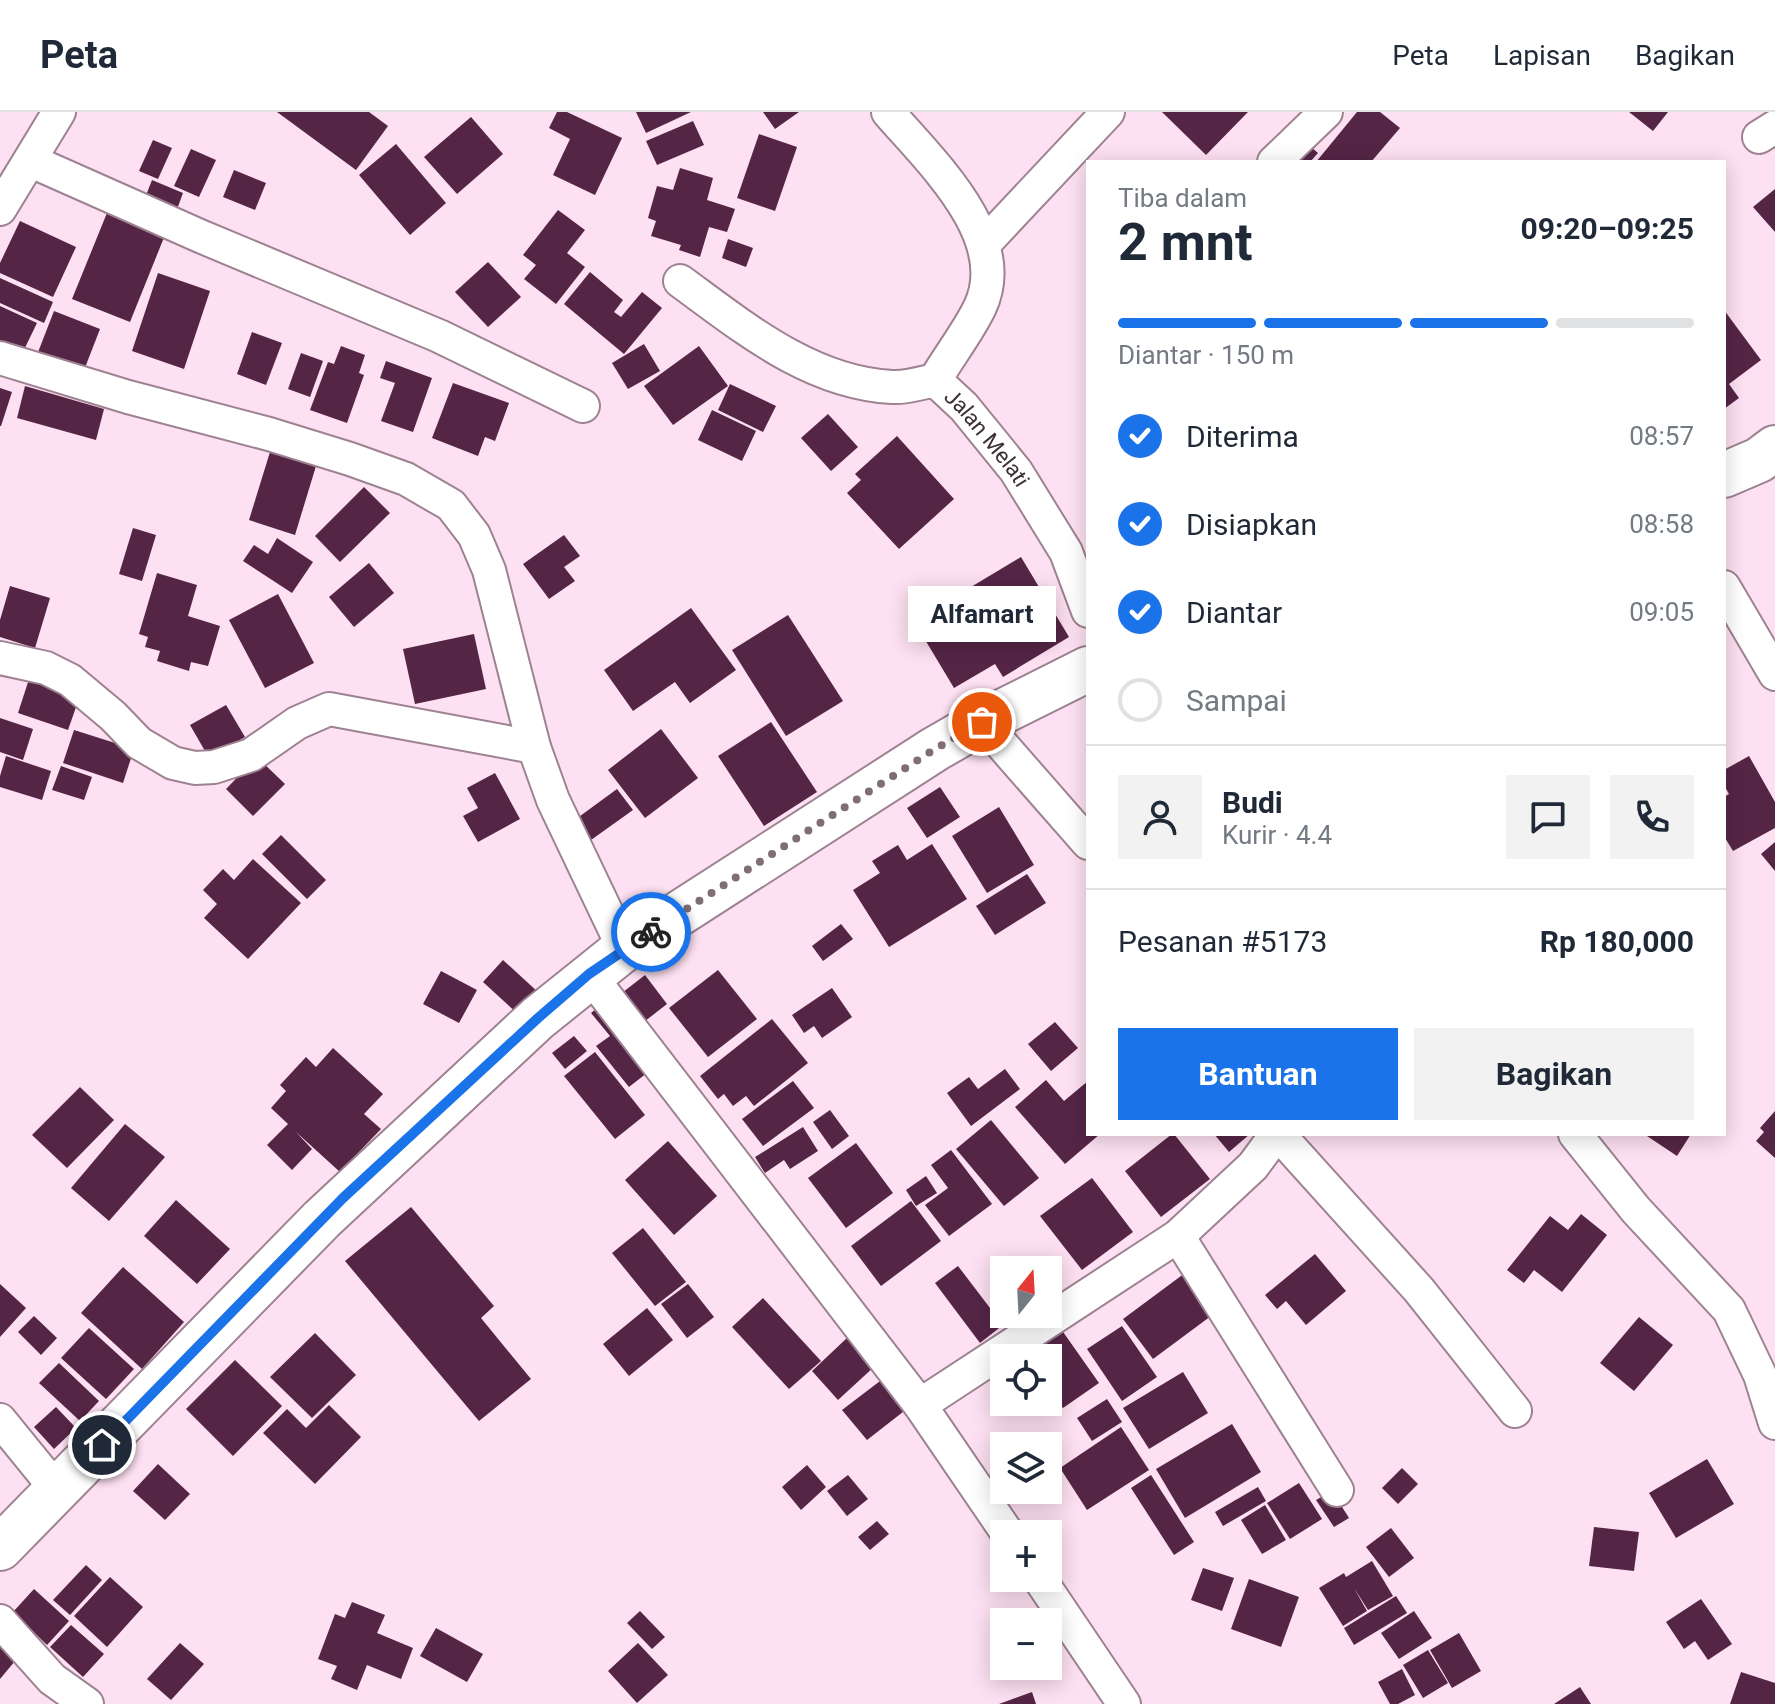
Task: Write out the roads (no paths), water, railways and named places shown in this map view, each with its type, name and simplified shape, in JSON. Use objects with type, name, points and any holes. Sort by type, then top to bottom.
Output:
[{"type":"main road","points":[[1726,474],[1759,460],[1775,448]]},
{"type":"main road","points":[[0,1548],[322,1219],[589,974],[935,749],[1086,670]]},
{"type":"street","points":[[0,209],[59,112]]},
{"type":"street","name":"Jalan Melati","points":[[888,112],[955,191],[985,243],[988,278],[980,306],[935,380],[964,407],[1016,471],[1066,552],[1086,606]]},
{"type":"street","points":[[985,243],[1108,112]]},
{"type":"street","points":[[1276,160],[1326,112]]},
{"type":"street","points":[[31,161],[439,336],[583,406]]},
{"type":"street","points":[[680,281],[758,338],[815,368],[858,382],[895,388],[935,380]]},
{"type":"street","points":[[0,358],[337,455],[406,479],[451,505],[474,535],[489,570],[534,747],[553,800],[624,949]]},
{"type":"street","points":[[1726,590],[1775,674]]},
{"type":"street","points":[[0,658],[46,668],[70,680],[113,716],[139,743],[173,763],[195,768],[214,767],[251,755],[297,723],[329,709],[534,747]]},
{"type":"street","points":[[982,722],[1086,841]]},
{"type":"street","points":[[589,974],[920,1405],[998,1520]]},
{"type":"street","points":[[920,1405],[1178,1236],[1253,1166],[1279,1136]]},
{"type":"street","points":[[1281,1136],[1419,1290],[1515,1411]]},
{"type":"street","points":[[1577,1136],[1636,1210],[1729,1310],[1760,1375],[1775,1423]]},
{"type":"street","points":[[1178,1236],[1337,1490]]},
{"type":"street","points":[[0,1420],[57,1490]]},
{"type":"street","points":[[1048,1592],[1124,1704]]},
{"type":"street","points":[[0,1621],[52,1679],[87,1704]]},
{"type":"place","name":"Alfamart","points":[[982,722]]}]
